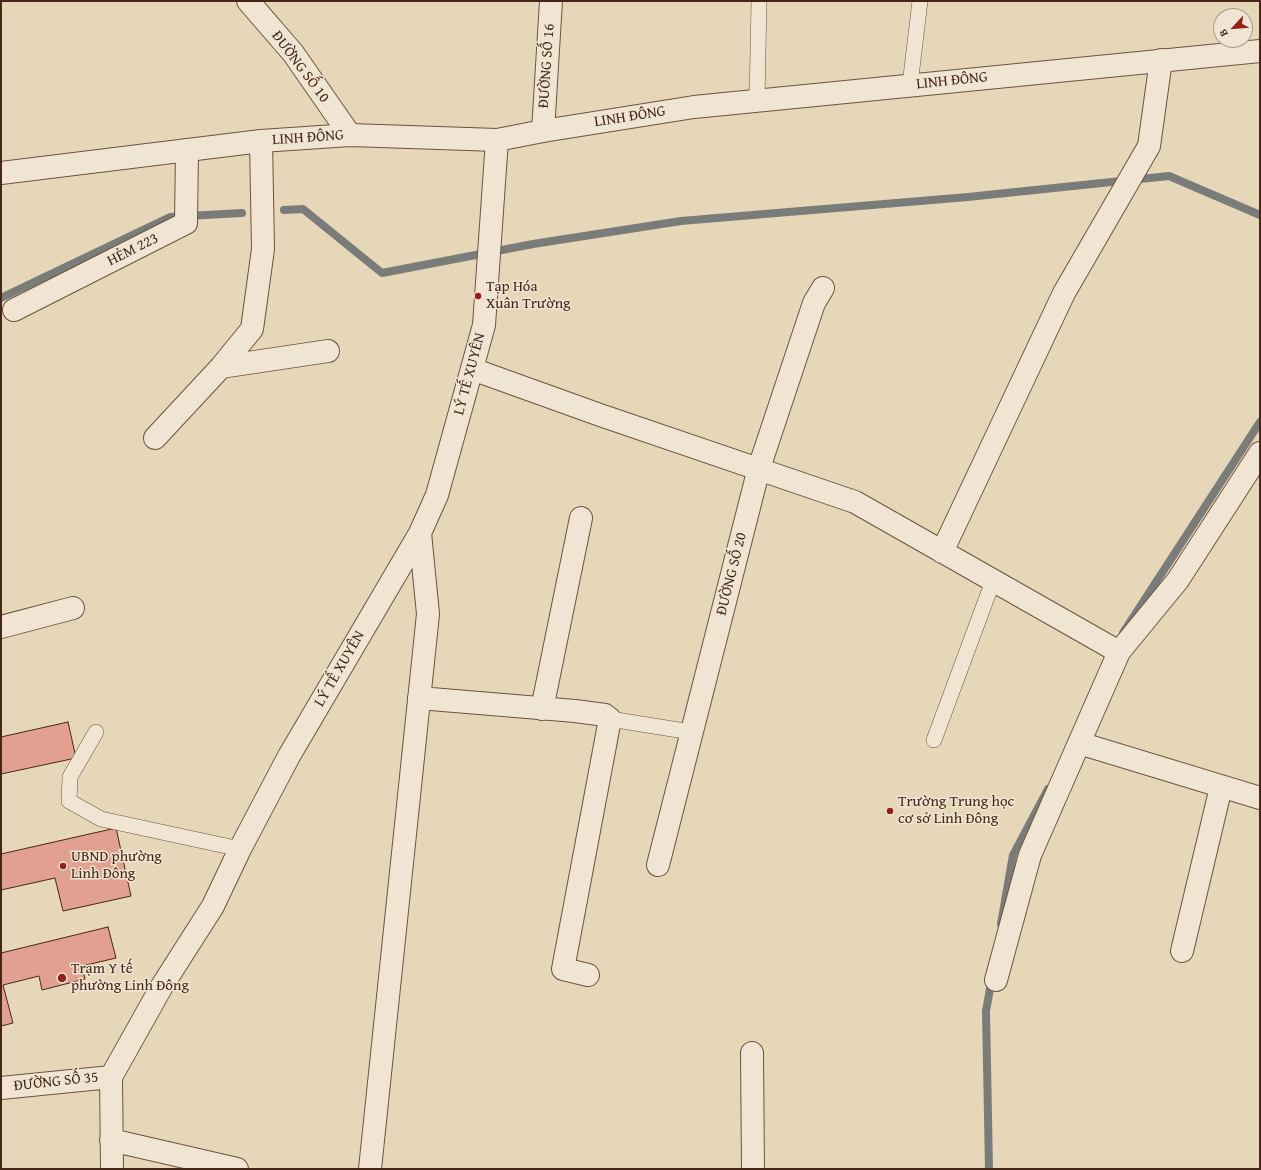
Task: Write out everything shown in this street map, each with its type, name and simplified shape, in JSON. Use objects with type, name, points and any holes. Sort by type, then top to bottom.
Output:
[{"type":"street","name":"ĐƯỜNG SỐ 10","points":[[248,1],[293,53],[350,135]]},
{"type":"street","name":"ĐƯỜNG SỐ 16","points":[[543,131],[551,1]]},
{"type":"street","name":"LINH ĐÔNG","points":[[1,173],[261,141],[350,135],[497,140],[543,131],[694,107],[1260,51]]},
{"type":"street","points":[[942,552],[1064,293],[1149,146],[1161,60]]},
{"type":"street","name":"LÝ TẾ XUYÊN","points":[[110,1076],[162,986],[212,906],[289,756],[420,533],[437,495],[484,325],[497,140]]},
{"type":"street","points":[[155,438],[221,367],[252,329],[263,248],[261,141]]},
{"type":"street","name":"HẺM 223","points":[[14,310],[186,215],[187,150]]},
{"type":"street","name":"ĐƯỜNG SỐ 20","points":[[658,864],[759,468],[814,303],[823,288]]},
{"type":"street","points":[[221,367],[328,351]]},
{"type":"street","points":[[472,369],[600,415],[855,502],[1112,648]]},
{"type":"street","points":[[996,980],[1030,855],[1079,743],[1112,648],[1178,580],[1260,453]]},
{"type":"street","points":[[542,709],[581,518]]},
{"type":"street","points":[[370,1169],[428,614],[420,533]]},
{"type":"street","points":[[1,627],[73,608]]},
{"type":"street","points":[[419,698],[575,711],[605,715],[610,719],[563,969],[588,975]]},
{"type":"street","points":[[1079,743],[1260,798]]},
{"type":"street","points":[[1182,951],[1221,787]]},
{"type":"street","points":[[752,1054],[753,1169]]},
{"type":"street","points":[[110,1076],[112,1169]]},
{"type":"street","name":"ĐƯỜNG SỐ 35","points":[[1,1088],[110,1076]]},
{"type":"street","points":[[112,1140],[231,1169]]},
{"type":"lane","points":[[757,101],[759,1]]},
{"type":"lane","points":[[910,85],[920,1]]},
{"type":"lane","points":[[934,740],[993,581]]},
{"type":"lane","points":[[610,719],[691,732]]},
{"type":"lane","points":[[96,732],[70,777],[69,801],[101,819],[240,849]]},
{"type":"building","points":[[68,722],[76,758],[1,774],[1,737]]},
{"type":"building","name":"UBND phường Linh Đông","points":[[116,828],[131,896],[63,911],[55,878],[1,890],[1,854]]},
{"type":"building","name":"Trạm Y tế phường Linh Đông","points":[[108,927],[116,958],[82,966],[85,979],[42,990],[39,976],[3,985],[13,1023],[1,1026],[1,953]]},
{"type":"waterway","points":[[284,210],[303,209],[382,273],[533,244],[681,221],[968,197],[1169,176],[1260,215]]},
{"type":"waterway","points":[[1,298],[170,217],[242,213]]},
{"type":"waterway","points":[[1123,633],[1260,422]]},
{"type":"waterway","points":[[1001,924],[1013,855],[1048,789]]},
{"type":"waterway","points":[[989,1169],[986,1011],[992,978]]},
{"type":"place","name":"Tạp Hóa Xuân Trường","points":[[478,296]]},
{"type":"place","name":"Trường Trung học cơ sở Linh Đông","points":[[890,811]]},
{"type":"place","name":"UBND phường Linh Đông","points":[[63,866]]},
{"type":"place","name":"Trạm Y tế phường Linh Đông","points":[[62,978]]}]
